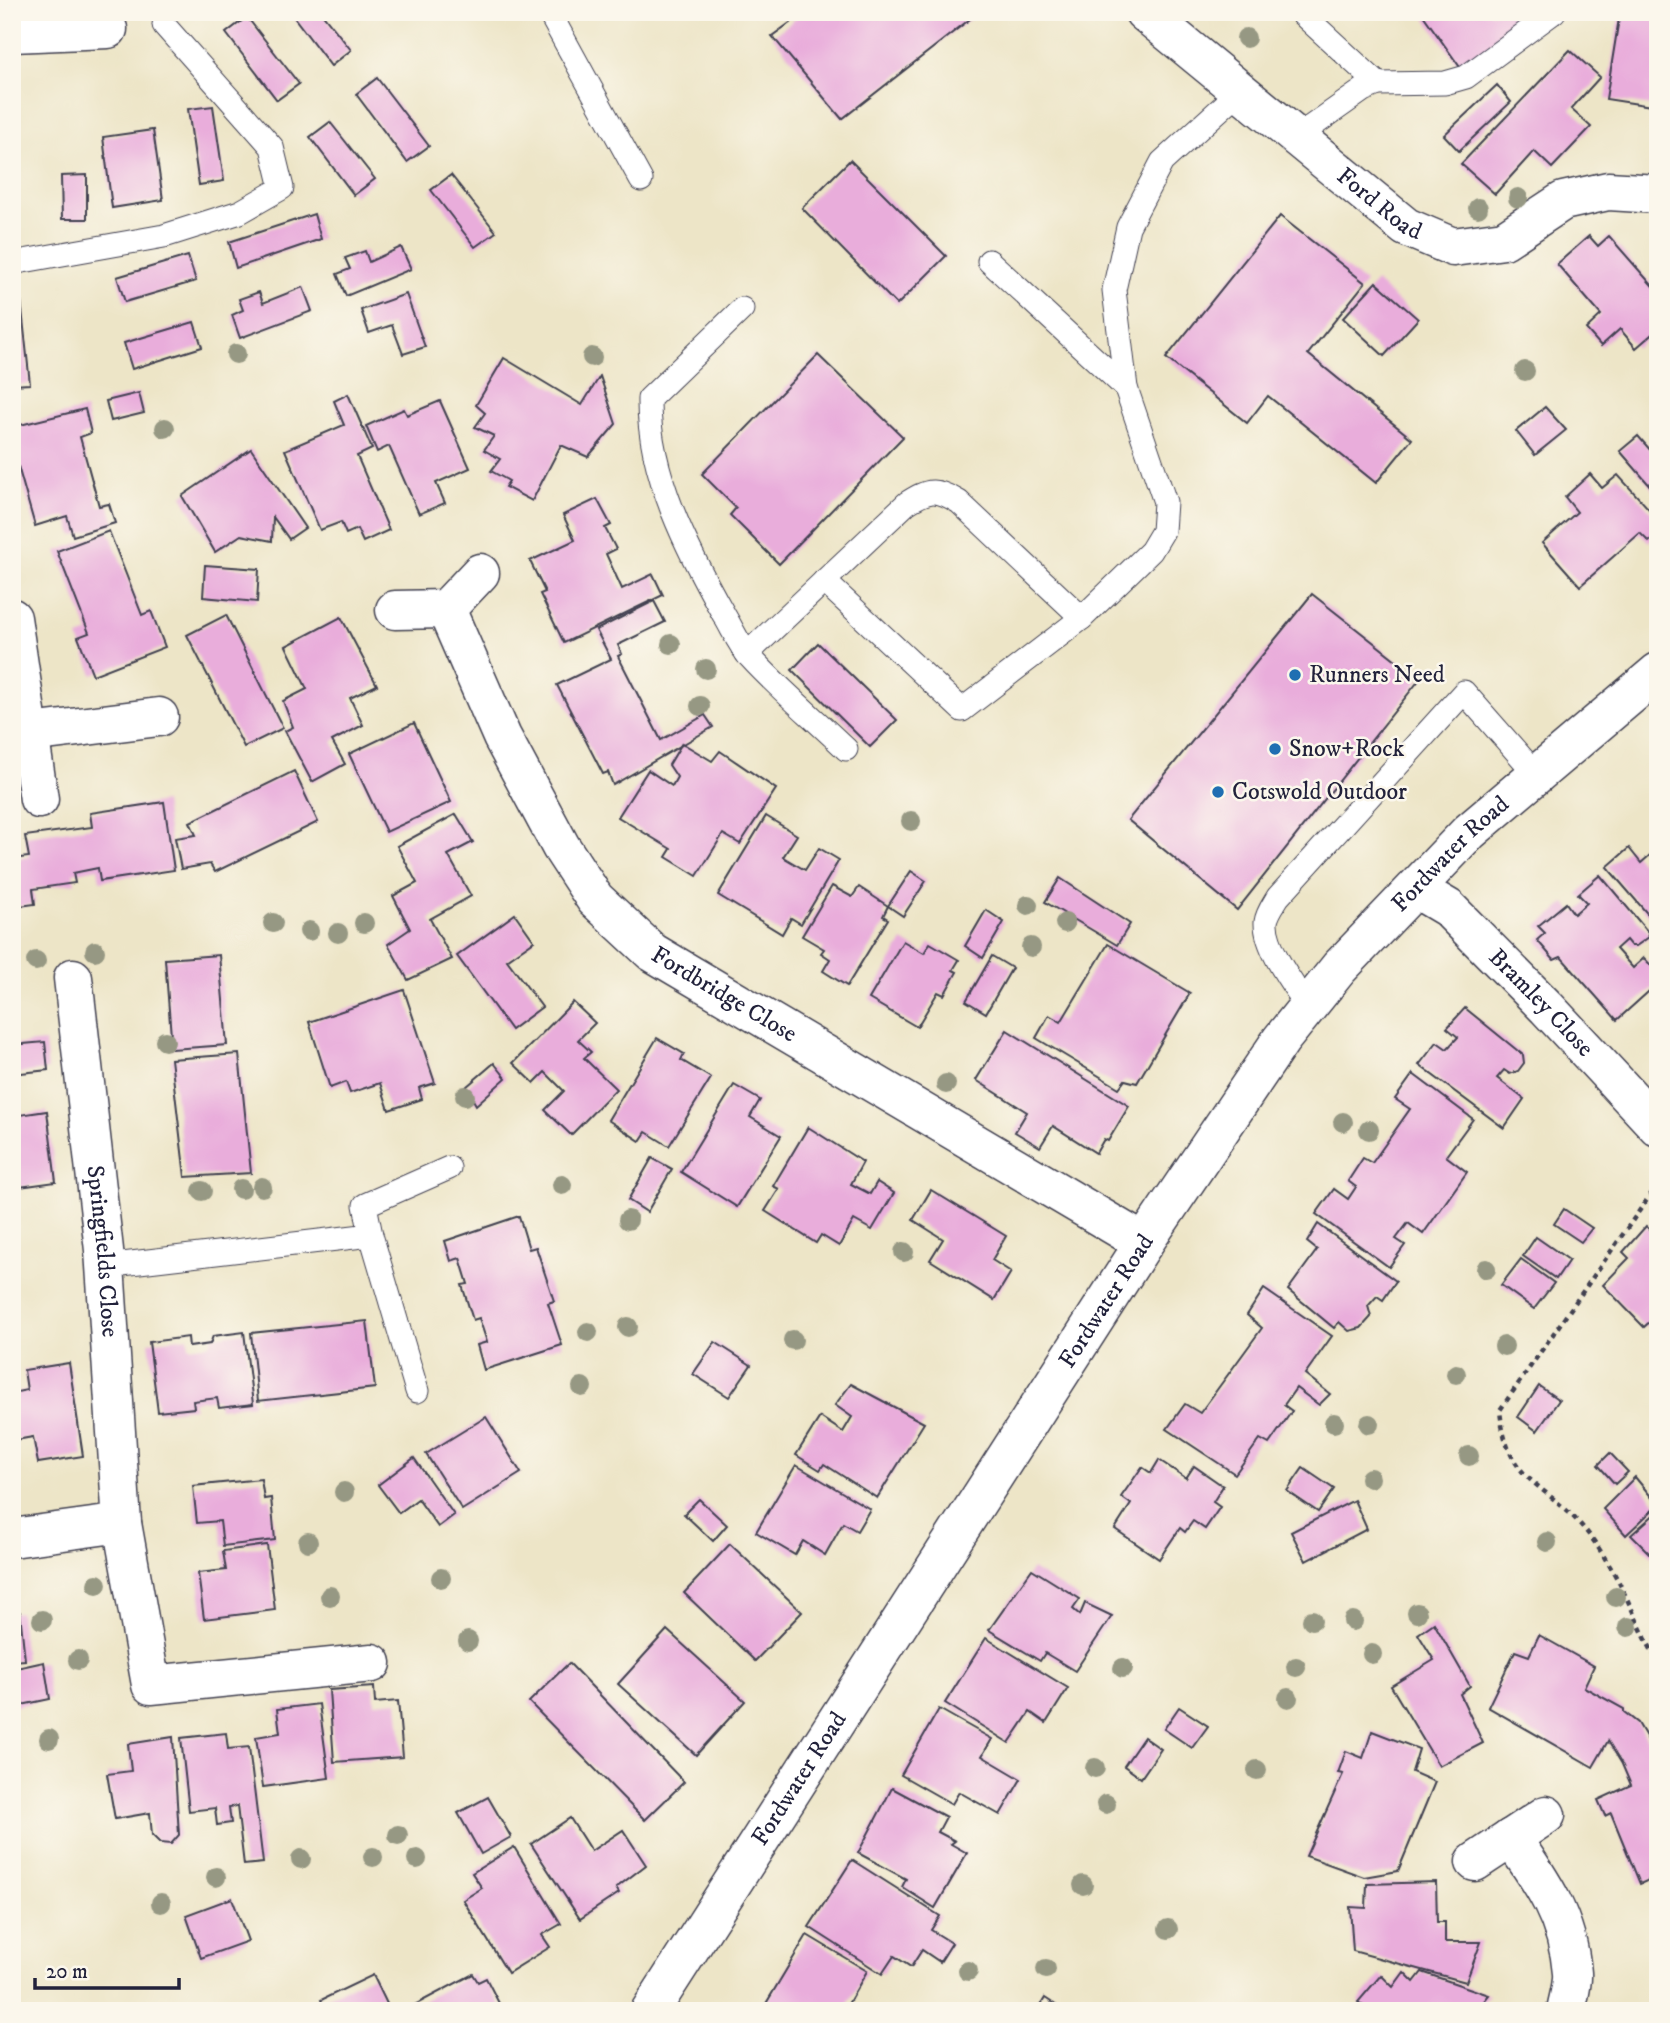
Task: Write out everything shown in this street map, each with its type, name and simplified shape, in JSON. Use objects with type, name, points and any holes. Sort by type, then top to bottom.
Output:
[{"type":"street","name":"Ford Road","points":[[1143,12],[1406,228],[1453,247],[1504,240],[1563,201],[1608,191],[1657,192]]},
{"type":"street","points":[[12,33],[108,29]]},
{"type":"street","points":[[395,610],[446,609],[480,573]]},
{"type":"street","name":"Fordbridge Close","points":[[446,609],[502,737],[561,847],[595,899],[652,952],[1144,1243]]},
{"type":"street","points":[[12,618],[39,799]]},
{"type":"street","name":"Fordwater Road","points":[[658,2008],[1144,1243],[1281,1040],[1339,968],[1469,832],[1658,672]]},
{"type":"street","points":[[30,733],[159,716]]},
{"type":"street","name":"Bramley Close","points":[[1416,889],[1448,908],[1547,1008],[1658,1127]]},
{"type":"street","name":"Springfields Close","points":[[73,978],[105,1266],[122,1523],[151,1685],[372,1663]]},
{"type":"street","points":[[12,1538],[122,1523]]},
{"type":"street","points":[[1475,1862],[1546,1815]]},
{"type":"street","points":[[1511,1838],[1544,1885],[1562,1922],[1573,1975],[1566,2011]]},
{"type":"lane","points":[[1300,12],[1378,83]]},
{"type":"lane","points":[[1295,138],[1363,90],[1378,83],[1445,83],[1466,77],[1554,12]]},
{"type":"lane","points":[[551,13],[641,180]]},
{"type":"lane","points":[[12,263],[164,236],[240,212],[282,188],[272,147],[164,25]]},
{"type":"lane","points":[[824,581],[962,710],[1082,618],[1151,551],[1163,531],[1166,502],[1126,388],[1114,290],[1128,227],[1162,162],[1239,92]]},
{"type":"lane","points":[[989,261],[1126,388]]},
{"type":"lane","points":[[742,309],[649,399],[649,426],[656,466],[710,590],[747,654],[846,749]]},
{"type":"lane","points":[[747,654],[907,503],[923,492],[942,492],[959,502],[1082,618]]},
{"type":"lane","points":[[1308,1007],[1287,976],[1272,946],[1266,923],[1270,910],[1278,897],[1464,692],[1536,774]]},
{"type":"lane","points":[[416,1391],[371,1235],[365,1205],[449,1168]]},
{"type":"lane","points":[[105,1266],[371,1235]]},
{"type":"path","points":[[1658,1184],[1500,1410],[1508,1451],[1523,1475],[1580,1524],[1605,1558],[1624,1589],[1658,1661]]},
{"type":"building","points":[[290,12],[321,12],[351,50],[331,66]]},
{"type":"building","points":[[805,12],[979,12],[842,119],[772,36]]},
{"type":"building","points":[[1421,12],[1544,12],[1462,70]]},
{"type":"building","points":[[1620,12],[1658,12],[1658,107],[1606,99]]},
{"type":"building","points":[[247,17],[299,84],[277,100],[226,33]]},
{"type":"building","points":[[1570,50],[1600,77],[1571,109],[1591,127],[1552,168],[1534,151],[1495,194],[1461,164]]},
{"type":"building","points":[[377,78],[429,146],[407,162],[356,94]]},
{"type":"building","points":[[1497,85],[1511,102],[1459,151],[1444,135]]},
{"type":"building","points":[[213,106],[224,181],[199,185],[188,109]]},
{"type":"building","points":[[330,122],[375,179],[354,195],[310,137]]},
{"type":"building","points":[[153,130],[163,200],[112,208],[103,137]]},
{"type":"building","points":[[850,160],[946,256],[897,305],[802,208]]},
{"type":"building","points":[[87,175],[87,219],[62,219],[61,176]]},
{"type":"building","points":[[451,175],[496,232],[475,247],[431,190]]},
{"type":"building","points":[[314,214],[321,239],[236,268],[229,242]]},
{"type":"building","points":[[1280,216],[1365,283],[1308,354],[1412,439],[1376,483],[1268,396],[1247,423],[1166,358]]},
{"type":"building","points":[[1589,236],[1598,246],[1609,236],[1658,292],[1658,329],[1636,348],[1620,329],[1601,346],[1586,329],[1601,315],[1557,264]]},
{"type":"building","points":[[401,247],[411,269],[346,296],[337,274],[350,269],[345,258],[365,251],[369,262]]},
{"type":"building","points":[[188,256],[196,281],[125,302],[117,277]]},
{"type":"building","points":[[1376,282],[1418,319],[1384,356],[1343,318]]},
{"type":"building","points":[[303,287],[312,311],[240,338],[232,315],[243,310],[239,299],[259,292],[263,303]]},
{"type":"building","points":[[406,294],[425,347],[403,354],[392,325],[369,333],[361,310]]},
{"type":"building","points":[[21,300],[30,384],[12,385],[12,301]]},
{"type":"building","points":[[194,322],[202,347],[132,369],[124,343]]},
{"type":"building","points":[[818,355],[903,437],[779,564],[730,515],[736,508],[702,474]]},
{"type":"building","points":[[504,358],[582,405],[600,376],[616,424],[588,457],[561,445],[532,501],[505,487],[509,481],[491,471],[500,459],[484,450],[494,436],[475,427],[485,413],[476,405]]},
{"type":"building","points":[[139,393],[144,413],[111,421],[106,401]]},
{"type":"building","points":[[348,394],[372,449],[357,456],[389,530],[363,542],[357,529],[346,534],[341,522],[320,530],[285,450],[344,425],[334,401]]},
{"type":"building","points":[[440,401],[470,468],[436,483],[445,503],[419,514],[389,446],[377,452],[366,426],[404,409],[407,415]]},
{"type":"building","points":[[1545,407],[1566,430],[1535,455],[1516,431]]},
{"type":"building","points":[[85,409],[91,433],[80,437],[99,506],[109,504],[115,523],[73,536],[67,516],[35,526],[12,445],[12,427]]},
{"type":"building","points":[[1638,436],[1652,452],[1658,447],[1658,495],[1620,451]]},
{"type":"building","points":[[251,449],[305,528],[289,539],[273,517],[272,541],[241,535],[215,552],[182,496]]},
{"type":"building","points":[[1590,474],[1602,488],[1618,475],[1658,519],[1658,534],[1649,542],[1640,533],[1580,586],[1542,543],[1577,512],[1565,497]]},
{"type":"building","points":[[597,499],[611,525],[605,528],[616,549],[606,554],[622,589],[653,574],[663,595],[564,643],[540,594],[545,592],[530,561],[575,540],[563,515]]},
{"type":"building","points":[[109,531],[142,615],[151,611],[165,647],[93,675],[78,637],[89,633],[57,551]]},
{"type":"building","points":[[205,565],[259,569],[257,602],[203,597]]},
{"type":"building","name":"Snow+Rock","points":[[1312,594],[1420,679],[1237,910],[1128,820]]},
{"type":"building","points":[[654,601],[665,622],[618,645],[622,654],[618,656],[661,740],[705,715],[713,727],[613,785],[608,772],[603,774],[557,685],[611,659],[596,630]]},
{"type":"building","points":[[226,615],[283,728],[244,747],[187,635]]},
{"type":"building","points":[[341,617],[377,685],[350,698],[363,725],[332,741],[345,764],[312,782],[285,731],[293,727],[283,701],[307,689],[286,646]]},
{"type":"building","points":[[818,643],[897,720],[870,747],[792,670]]},
{"type":"building","points":[[414,723],[451,802],[386,832],[349,754]]},
{"type":"building","points":[[682,743],[712,761],[720,751],[776,789],[740,844],[723,834],[697,876],[666,857],[671,849],[618,817],[648,770],[672,786],[677,777],[669,765]]},
{"type":"building","points":[[294,771],[318,822],[215,872],[210,864],[181,869],[175,838],[196,835],[190,822]]},
{"type":"building","points":[[164,802],[174,870],[100,881],[98,868],[73,873],[75,883],[33,889],[35,904],[12,907],[12,859],[29,857],[25,836],[92,827],[90,813]]},
{"type":"building","points":[[456,814],[473,842],[448,855],[471,896],[430,919],[452,959],[408,980],[388,944],[410,929],[393,896],[417,883],[397,846]]},
{"type":"building","points":[[766,816],[797,835],[783,857],[805,870],[819,848],[839,860],[801,924],[791,918],[782,934],[718,895]]},
{"type":"building","points":[[1629,848],[1641,863],[1658,848],[1658,926],[1607,867]]},
{"type":"building","points":[[911,871],[926,881],[903,916],[888,906]]},
{"type":"building","points":[[1600,875],[1648,932],[1649,937],[1636,946],[1631,946],[1626,940],[1616,949],[1633,968],[1644,958],[1658,973],[1658,983],[1617,1020],[1561,957],[1554,960],[1537,940],[1545,933],[1538,926],[1566,903],[1574,914],[1587,903],[1578,894]]},
{"type":"building","points":[[1060,878],[1130,924],[1117,945],[1045,902]]},
{"type":"building","points":[[832,886],[852,897],[859,887],[888,906],[883,916],[888,919],[847,986],[823,971],[830,959],[821,953],[824,949],[802,936]]},
{"type":"building","points":[[986,910],[1004,922],[983,958],[965,946]]},
{"type":"building","points":[[515,914],[534,941],[507,960],[542,1007],[511,1030],[457,956]]},
{"type":"building","points":[[903,941],[924,953],[930,943],[959,960],[953,970],[957,972],[944,995],[938,992],[917,1027],[869,999]]},
{"type":"building","points":[[1108,944],[1190,993],[1137,1083],[1125,1080],[1119,1088],[1036,1038],[1049,1015],[1061,1022]]},
{"type":"building","points":[[219,955],[227,1045],[172,1049],[165,959]]},
{"type":"building","points":[[992,956],[1012,968],[986,1013],[966,1001]]},
{"type":"building","points":[[404,990],[435,1083],[419,1088],[422,1099],[389,1110],[380,1083],[350,1093],[346,1082],[330,1088],[309,1022]]},
{"type":"building","points":[[573,1002],[595,1023],[578,1040],[591,1052],[584,1058],[616,1089],[571,1135],[545,1110],[564,1091],[545,1072],[534,1083],[513,1063]]},
{"type":"building","points":[[1465,1008],[1523,1055],[1524,1063],[1518,1071],[1510,1074],[1504,1070],[1497,1078],[1524,1099],[1504,1128],[1419,1065],[1437,1042],[1447,1049],[1458,1037],[1447,1028]]},
{"type":"building","points":[[1007,1030],[1129,1106],[1108,1141],[1104,1139],[1096,1153],[1053,1126],[1040,1147],[1015,1132],[1027,1112],[976,1080]]},
{"type":"building","points":[[657,1038],[684,1054],[681,1060],[711,1078],[669,1146],[646,1132],[640,1141],[608,1120]]},
{"type":"building","points":[[45,1042],[48,1070],[12,1074],[12,1045]]},
{"type":"building","points":[[239,1054],[251,1173],[185,1177],[171,1059]]},
{"type":"building","points":[[494,1063],[506,1078],[476,1105],[466,1087]]},
{"type":"building","points":[[1413,1074],[1473,1119],[1446,1156],[1467,1172],[1423,1234],[1408,1223],[1396,1239],[1405,1245],[1389,1267],[1316,1214],[1334,1189],[1348,1199],[1356,1187],[1348,1181],[1363,1158],[1372,1163],[1410,1109],[1395,1099]]},
{"type":"building","points":[[734,1085],[760,1100],[750,1117],[781,1136],[737,1207],[681,1172]]},
{"type":"building","points":[[47,1111],[56,1182],[12,1188],[12,1116]]},
{"type":"building","points":[[808,1127],[863,1162],[851,1184],[870,1194],[877,1182],[894,1193],[872,1230],[854,1220],[839,1246],[821,1235],[816,1243],[765,1211],[779,1189],[773,1186]]},
{"type":"building","points":[[652,1158],[672,1169],[647,1212],[628,1200]]},
{"type":"building","points":[[931,1190],[1006,1236],[992,1260],[1011,1272],[994,1300],[930,1260],[943,1239],[913,1220]]},
{"type":"building","points":[[1564,1209],[1592,1228],[1581,1242],[1554,1224]]},
{"type":"building","points":[[519,1216],[529,1249],[536,1247],[554,1301],[548,1303],[562,1345],[484,1370],[477,1345],[487,1342],[479,1318],[473,1320],[462,1285],[468,1284],[460,1258],[451,1261],[445,1241]]},
{"type":"building","points":[[1318,1224],[1396,1281],[1383,1300],[1377,1296],[1368,1306],[1371,1317],[1361,1328],[1349,1331],[1339,1322],[1334,1328],[1288,1290],[1317,1250],[1307,1242]]},
{"type":"building","points":[[1646,1226],[1654,1234],[1658,1231],[1658,1320],[1655,1317],[1644,1327],[1603,1285],[1629,1258],[1623,1252]]},
{"type":"building","points":[[1536,1237],[1569,1260],[1556,1279],[1523,1256]]},
{"type":"building","points":[[1521,1259],[1554,1283],[1534,1309],[1501,1285]]},
{"type":"building","points":[[1264,1289],[1332,1336],[1305,1374],[1330,1394],[1319,1405],[1296,1388],[1284,1405],[1292,1411],[1269,1444],[1260,1439],[1235,1474],[1167,1429],[1185,1404],[1200,1413],[1262,1328],[1247,1315]]},
{"type":"building","points":[[367,1321],[375,1388],[258,1401],[251,1333]]},
{"type":"building","points":[[244,1332],[253,1404],[219,1408],[217,1398],[193,1401],[194,1408],[158,1412],[149,1342],[188,1337],[189,1347],[210,1344],[213,1336]]},
{"type":"building","points":[[715,1342],[751,1365],[729,1397],[693,1374]]},
{"type":"building","points":[[69,1363],[83,1456],[38,1463],[33,1437],[16,1440],[12,1393],[27,1390],[24,1370]]},
{"type":"building","points":[[851,1384],[924,1423],[877,1498],[824,1464],[820,1470],[796,1455],[820,1417],[843,1432],[852,1417],[835,1405]]},
{"type":"building","points":[[1539,1386],[1559,1400],[1537,1431],[1518,1417]]},
{"type":"building","points":[[486,1417],[521,1473],[462,1510],[426,1454]]},
{"type":"building","points":[[1610,1453],[1628,1472],[1615,1484],[1598,1465]]},
{"type":"building","points":[[414,1458],[454,1515],[438,1527],[418,1499],[399,1513],[378,1485]]},
{"type":"building","points":[[1159,1460],[1186,1478],[1194,1466],[1223,1486],[1213,1502],[1220,1507],[1205,1529],[1193,1521],[1185,1532],[1180,1528],[1159,1559],[1115,1529],[1131,1504],[1121,1497],[1142,1467],[1151,1473]]},
{"type":"building","points":[[796,1465],[870,1509],[857,1531],[843,1523],[825,1555],[803,1541],[795,1555],[756,1532]]},
{"type":"building","points":[[1303,1468],[1334,1489],[1318,1512],[1287,1491]]},
{"type":"building","points":[[1635,1477],[1658,1505],[1626,1535],[1603,1509]]},
{"type":"building","points":[[261,1479],[264,1499],[271,1498],[275,1540],[223,1546],[220,1521],[197,1523],[193,1486]]},
{"type":"building","points":[[699,1499],[727,1525],[713,1541],[684,1514]]},
{"type":"building","points":[[1354,1500],[1367,1529],[1306,1561],[1291,1532]]},
{"type":"building","points":[[1658,1511],[1658,1562],[1631,1535]]},
{"type":"building","points":[[730,1544],[802,1612],[755,1661],[684,1593]]},
{"type":"building","points":[[267,1545],[275,1610],[204,1619],[198,1573],[226,1570],[223,1551]]},
{"type":"building","points":[[1032,1569],[1080,1599],[1073,1609],[1080,1615],[1085,1603],[1112,1616],[1075,1671],[1045,1653],[1040,1661],[989,1630]]},
{"type":"building","points":[[20,1612],[25,1660],[12,1661],[12,1613]]},
{"type":"building","points":[[1434,1623],[1470,1686],[1460,1694],[1483,1743],[1439,1766],[1391,1686],[1434,1660],[1418,1634]]},
{"type":"building","points":[[667,1630],[745,1701],[696,1755],[618,1684]]},
{"type":"building","points":[[1539,1635],[1594,1666],[1584,1687],[1624,1709],[1624,1712],[1638,1723],[1654,1750],[1658,1749],[1658,1876],[1640,1884],[1611,1813],[1605,1816],[1598,1800],[1631,1785],[1608,1741],[1593,1767],[1488,1707],[1515,1651],[1529,1656]]},
{"type":"building","points":[[986,1638],[1068,1688],[1046,1723],[1030,1712],[1009,1743],[945,1703]]},
{"type":"building","points":[[44,1662],[50,1699],[12,1707],[12,1669]]},
{"type":"building","points":[[569,1663],[684,1782],[645,1820],[529,1702]]},
{"type":"building","points":[[374,1687],[375,1703],[398,1701],[403,1757],[334,1762],[329,1690]]},
{"type":"building","points":[[319,1704],[329,1778],[263,1787],[256,1737],[280,1733],[277,1709]]},
{"type":"building","points":[[1179,1707],[1208,1726],[1192,1748],[1164,1729]]},
{"type":"building","points":[[939,1709],[992,1739],[982,1756],[1021,1779],[1000,1815],[959,1792],[952,1804],[901,1775]]},
{"type":"building","points":[[1372,1731],[1419,1749],[1412,1772],[1435,1782],[1398,1871],[1364,1877],[1306,1856],[1343,1774],[1338,1773],[1346,1751],[1363,1758]]},
{"type":"building","points":[[226,1733],[228,1749],[249,1747],[263,1863],[244,1865],[237,1806],[229,1807],[231,1823],[217,1825],[215,1808],[189,1811],[181,1738]]},
{"type":"building","points":[[173,1737],[179,1835],[171,1844],[160,1843],[152,1835],[150,1813],[115,1819],[107,1774],[131,1771],[128,1744]]},
{"type":"building","points":[[1144,1737],[1161,1749],[1141,1778],[1124,1766]]},
{"type":"building","points":[[892,1788],[946,1817],[938,1832],[955,1841],[951,1844],[967,1853],[935,1908],[902,1887],[906,1879],[858,1853]]},
{"type":"building","points":[[488,1797],[511,1837],[481,1854],[458,1813]]},
{"type":"building","points":[[570,1818],[591,1851],[623,1830],[646,1865],[616,1888],[619,1893],[580,1919],[531,1844]]},
{"type":"building","points":[[514,1847],[561,1924],[542,1935],[550,1947],[508,1973],[463,1900],[482,1888],[472,1873]]},
{"type":"building","points":[[852,1860],[940,1916],[931,1930],[952,1943],[940,1962],[922,1950],[911,1967],[894,1956],[882,1974],[809,1927]]},
{"type":"building","points":[[1436,1882],[1437,1922],[1445,1922],[1445,1942],[1481,1942],[1466,1982],[1353,1951],[1350,1907],[1366,1908],[1367,1884]]},
{"type":"building","points":[[232,1898],[248,1941],[201,1958],[186,1915]]},
{"type":"building","points":[[807,1935],[867,1971],[844,2011],[771,2011],[764,2007]]},
{"type":"building","points":[[1404,1972],[1414,1982],[1422,1972],[1489,1995],[1476,2011],[1370,2011],[1358,2002],[1381,1975],[1393,1987]]},
{"type":"building","points":[[473,1974],[478,1982],[486,1978],[503,2011],[408,2011],[407,2009]]},
{"type":"building","points":[[373,1975],[390,2010],[326,2011],[321,2000]]},
{"type":"building","points":[[1045,1998],[1065,2011],[1037,2011]]},
{"type":"place","name":"Runners Need","points":[[1295,675]]},
{"type":"place","name":"Snow+Rock","points":[[1275,749]]},
{"type":"place","name":"Cotswold Outdoor","points":[[1218,792]]}]
